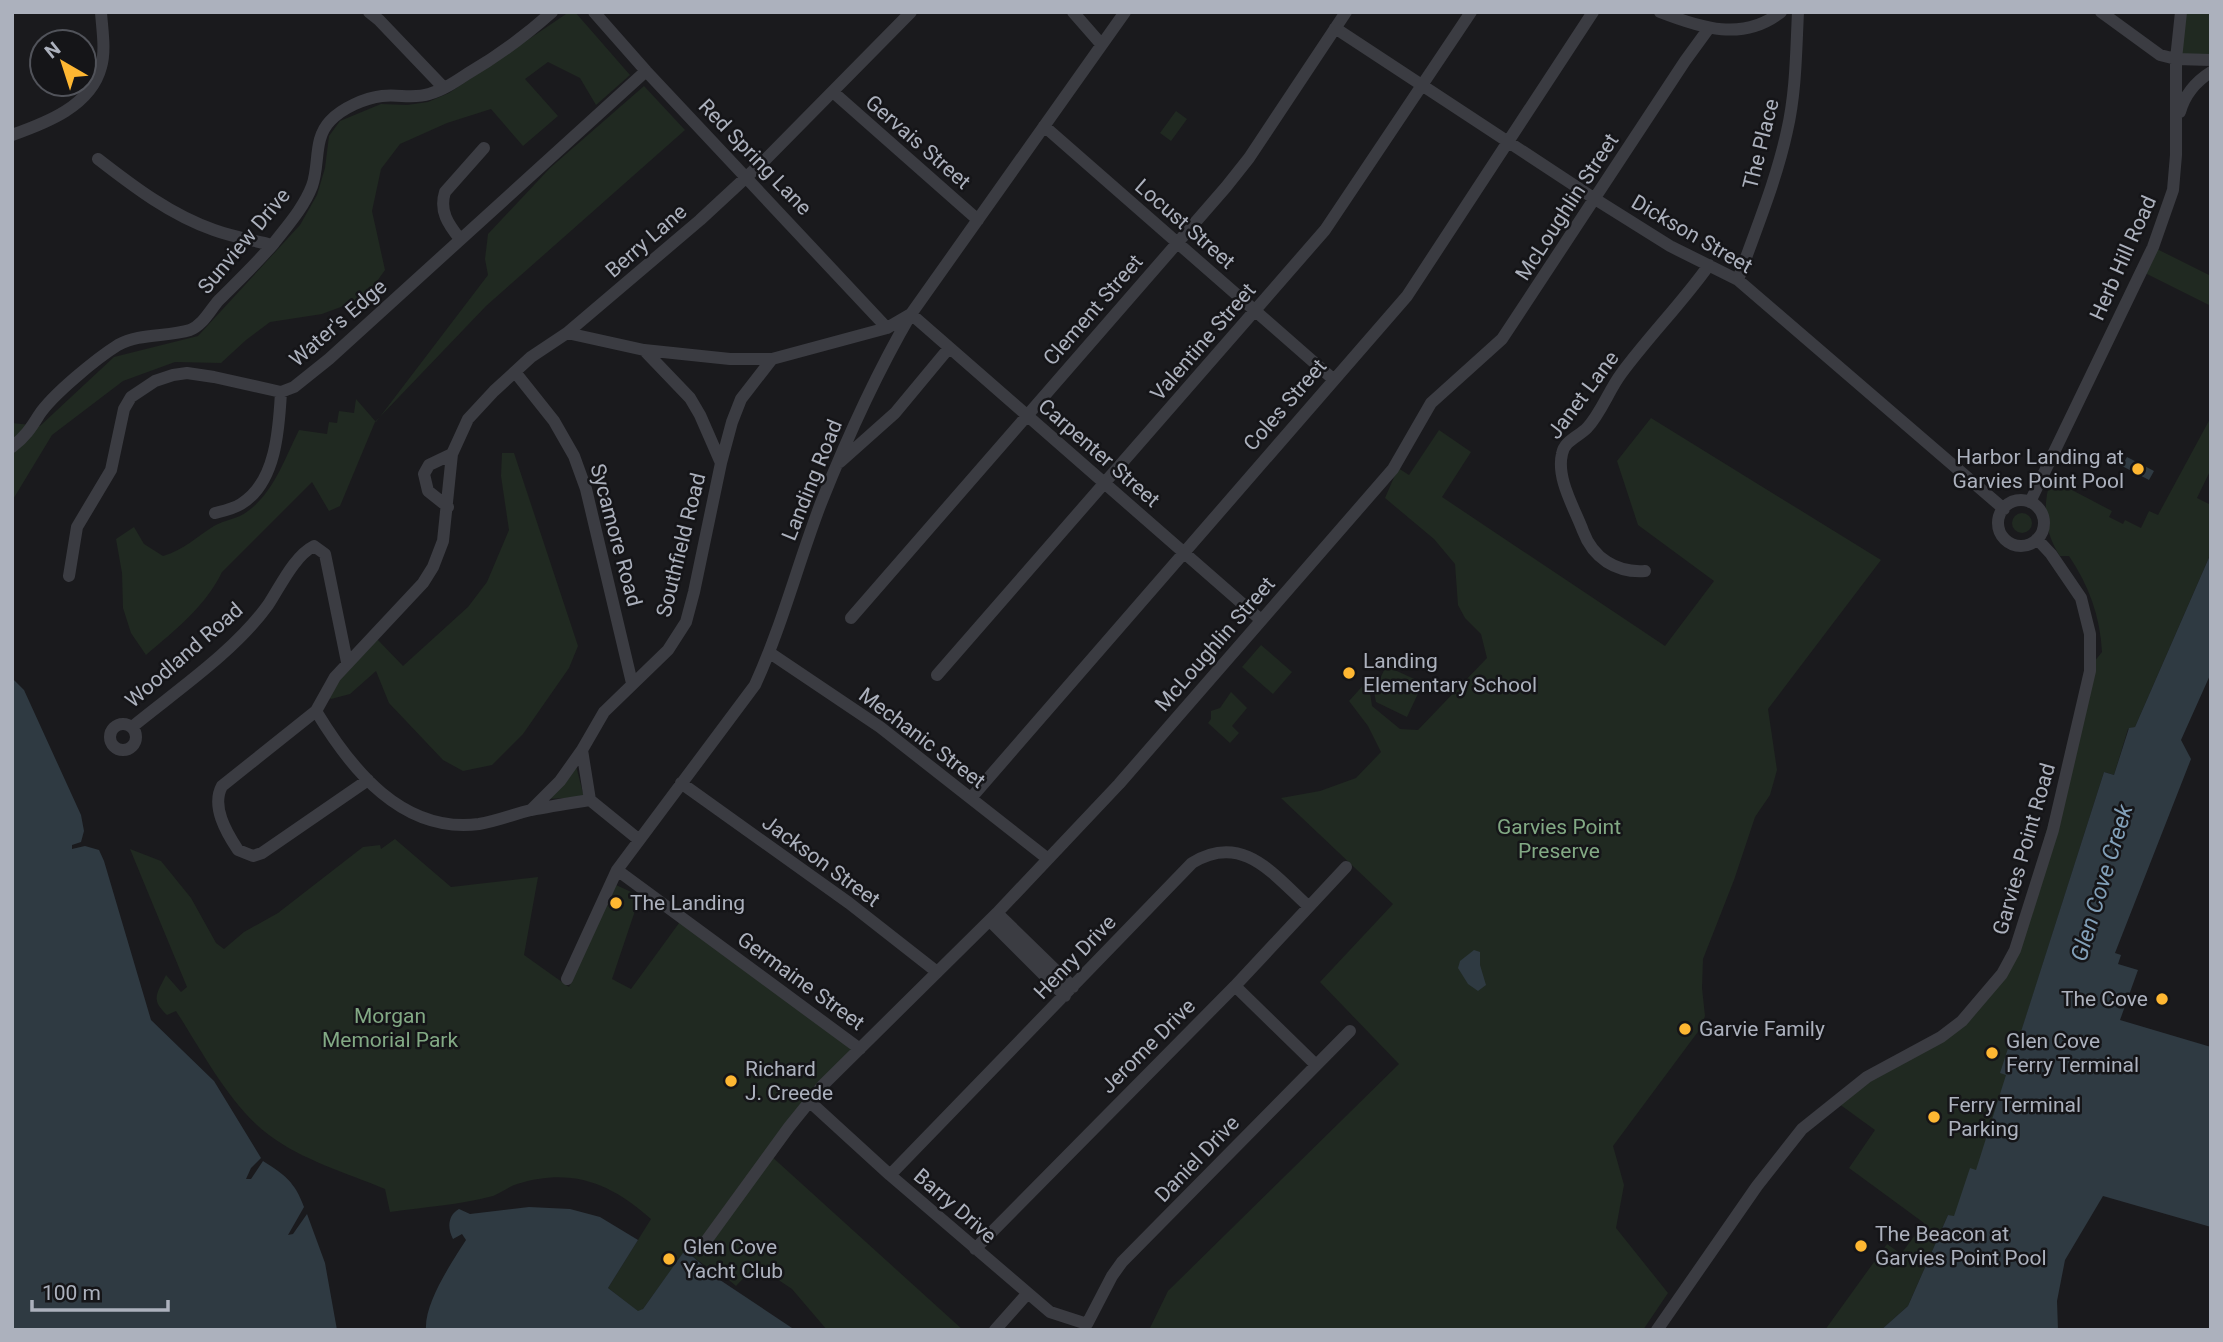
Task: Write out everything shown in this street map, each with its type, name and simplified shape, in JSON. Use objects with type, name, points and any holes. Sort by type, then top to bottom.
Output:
[{"type":"street","points":[[12,135],[47,122],[72,107],[93,86],[102,66],[101,12]]},
{"type":"street","points":[[369,12],[444,88]]},
{"type":"street","name":"Sunview Drive","points":[[12,447],[33,429],[39,415],[57,396],[119,345],[133,339],[172,335],[194,329],[272,245],[306,200],[313,184],[319,142],[330,121],[363,101],[382,96],[427,95],[444,88],[510,47],[552,12]]},
{"type":"street","name":"Red Spring Lane","points":[[594,12],[887,328]]},
{"type":"street","name":"Berry Lane","points":[[452,454],[468,419],[477,407],[531,357],[567,333],[700,220],[911,12]]},
{"type":"street","points":[[1073,12],[1101,44]]},
{"type":"street","name":"Landing Road","points":[[567,979],[617,870],[755,685],[838,464],[886,358],[911,314],[1125,12]]},
{"type":"street","name":"Clement Street","points":[[851,618],[1249,158],[1346,12]]},
{"type":"street","name":"Valentine Street","points":[[937,676],[1325,230],[1471,12]]},
{"type":"street","name":"Coles Street","points":[[971,798],[1417,282],[1593,12]]},
{"type":"street","points":[[1660,12],[1709,28],[1745,30],[1760,25],[1781,12]]},
{"type":"street","name":"The Place","points":[[1738,280],[1768,198],[1787,131],[1793,97],[1798,12]]},
{"type":"street","points":[[2101,12],[2160,55],[2211,60]]},
{"type":"street","name":"Herb Hill Road","points":[[2030,502],[2164,223],[2173,190],[2176,58],[2181,12]]},
{"type":"street","name":"Dickson Street","points":[[1335,28],[1670,246],[1738,280],[2004,509]]},
{"type":"street","name":"McLoughlin Street","points":[[701,1248],[809,1101],[994,917],[1119,784],[1393,469],[1431,403],[1502,339],[1709,28]]},
{"type":"street","name":"Water's Edge","points":[[69,576],[78,527],[111,470],[124,409],[131,397],[155,381],[187,373],[281,392],[294,387],[329,359],[646,71]]},
{"type":"street","points":[[2176,126],[2186,95],[2196,82],[2211,72]]},
{"type":"street","name":"Gervais Street","points":[[832,92],[978,220]]},
{"type":"street","name":"Locust Street","points":[[1044,126],[1333,379]]},
{"type":"street","points":[[460,239],[450,227],[442,209],[442,201],[450,186],[484,148]]},
{"type":"street","points":[[98,159],[145,196],[201,225],[272,245]]},
{"type":"street","name":"Janet Lane","points":[[1645,571],[1623,570],[1609,564],[1592,549],[1564,481],[1561,457],[1567,443],[1587,428],[1623,371],[1690,292],[1709,265]]},
{"type":"street","points":[[567,333],[644,350],[730,359],[772,359],[887,328],[911,314]]},
{"type":"street","name":"Carpenter Street","points":[[911,314],[1261,620]]},
{"type":"street","points":[[838,464],[895,413],[949,348]]},
{"type":"street","points":[[644,350],[690,398],[721,463]]},
{"type":"street","name":"Southfield Road","points":[[531,810],[560,781],[582,750],[597,722],[632,683],[668,650],[685,622],[694,593],[732,422],[741,399],[772,359]]},
{"type":"street","name":"Sycamore Road","points":[[515,372],[554,421],[574,456],[586,489],[632,683]]},
{"type":"street","points":[[215,513],[240,505],[261,486],[278,436],[281,392]]},
{"type":"street","points":[[368,780],[262,853],[250,856],[238,850],[216,799],[220,790],[230,780],[316,711],[329,685],[347,662],[423,583],[443,541],[452,454]]},
{"type":"street","points":[[448,507],[428,491],[424,474],[429,466],[452,454]]},
{"type":"street","points":[[2015,502],[2030,502],[2043,520],[2041,534],[2031,544],[2016,546],[2003,537],[1998,523],[2004,509],[2015,502]]},
{"type":"street","name":"Garvies Point Road","points":[[1657,1330],[1756,1188],[1802,1129],[1867,1076],[1941,1037],[1962,1021],[2002,974],[2015,950],[2051,837],[2090,671],[2090,634],[2081,598],[2052,554],[2037,539]]},
{"type":"street","name":"Woodland Road","points":[[132,727],[232,644],[265,608],[300,557],[314,546],[325,554],[347,662]]},
{"type":"street","name":"Mechanic Street","points":[[769,653],[880,727],[1048,859]]},
{"type":"street","points":[[316,711],[334,741],[368,780],[399,807],[437,822],[480,824],[531,810],[590,800]]},
{"type":"street","points":[[582,750],[590,800],[638,839]]},
{"type":"street","name":"Jackson Street","points":[[681,783],[849,903],[937,972]]},
{"type":"street","name":"Henry Drive","points":[[890,1175],[1192,863],[1221,852],[1233,852],[1253,859],[1308,906]]},
{"type":"street","name":"Jerome Drive","points":[[975,1249],[1235,986],[1346,867]]},
{"type":"street","name":"Germaine Street","points":[[617,870],[860,1049]]},
{"type":"street","points":[[994,917],[1069,991]]},
{"type":"street","points":[[1235,986],[1316,1065]]},
{"type":"street","name":"Daniel Drive","points":[[1088,1327],[1122,1262],[1350,1031]]},
{"type":"street","name":"Barry Drive","points":[[809,1101],[1027,1294],[1050,1312],[1088,1327]]},
{"type":"street","points":[[995,1330],[1027,1294]]},
{"type":"green space","points":[[569,12],[575,12],[630,75],[596,105],[580,78],[548,62],[525,79],[558,116],[523,146],[491,109],[447,123],[400,144],[381,169],[372,211],[385,270],[365,298],[322,314],[270,322],[221,363],[175,362],[123,381],[52,435],[12,501],[12,423],[40,426],[114,357],[198,336],[300,225],[317,195],[325,168],[329,136],[340,121],[381,104],[407,105],[428,102],[449,93]]},
{"type":"green space","points":[[2183,12],[2211,12],[2211,63],[2177,62]]},
{"type":"green space","points":[[644,86],[685,130],[486,306],[380,417],[488,275],[485,259],[488,234],[550,168]]},
{"type":"green space","points":[[1176,111],[1187,119],[1171,141],[1160,133]]},
{"type":"green space","points":[[2153,247],[2211,276],[2211,306],[2141,271]]},
{"type":"green space","points":[[356,399],[376,421],[340,506],[329,511],[312,482],[222,572],[207,596],[188,617],[146,655],[131,633],[123,608],[122,573],[116,539],[134,527],[144,544],[163,556],[184,547],[214,526],[244,514],[257,503],[278,474],[299,430],[327,434],[329,422],[337,423],[339,411],[354,413]]},
{"type":"green space","points":[[2211,417],[2211,469],[2197,498],[2211,505],[2211,553],[2135,727],[2128,729],[2114,775],[2104,772],[2024,1023],[1980,1178],[1961,1219],[1948,1215],[1908,1306],[1881,1330],[1825,1330],[1887,1244],[1901,1254],[1924,1223],[1849,1168],[1875,1130],[1835,1101],[1962,1021],[2012,953],[2094,662],[2102,652],[2099,626],[2088,590],[2069,556],[2060,556],[2048,528],[2046,499],[2051,479],[2112,511],[2109,517],[2123,524],[2125,520],[2141,528],[2149,511],[2158,515]]},
{"type":"green space","name":"Garvies Point Preserve","points":[[1651,418],[1881,560],[1768,709],[1777,770],[1770,795],[1755,817],[1703,959],[1705,1016],[1700,1029],[1613,1146],[1624,1185],[1616,1228],[1668,1293],[1643,1330],[1149,1330],[1168,1291],[1399,1064],[1320,982],[1393,904],[1281,798],[1320,791],[1356,778],[1381,752],[1368,726],[1349,701],[1368,680],[1372,706],[1400,729],[1418,730],[1487,658],[1481,634],[1465,618],[1458,605],[1455,564],[1434,539],[1385,498],[1398,468],[1409,475],[1439,430],[1471,452],[1442,497],[1665,646],[1714,581],[1638,525],[1617,461]]},
{"type":"green space","points":[[502,453],[514,453],[578,646],[569,668],[523,734],[492,765],[463,771],[443,760],[389,703],[376,671],[350,694],[331,699],[327,696],[332,686],[376,638],[403,666],[468,607],[487,582],[509,530],[501,476]]},
{"type":"green space","points":[[2022,513],[2029,516],[2032,523],[2029,530],[2022,533],[2015,530],[2012,523],[2015,516]]},
{"type":"green space","points":[[1261,645],[1292,672],[1273,694],[1242,667]]},
{"type":"green space","points":[[1386,666],[1423,683],[1407,717],[1376,702],[1374,692]]},
{"type":"green space","points":[[1231,692],[1247,708],[1232,726],[1239,733],[1230,743],[1208,723],[1211,711],[1220,708]]},
{"type":"green space","points":[[576,766],[584,797],[547,799]]},
{"type":"green space","name":"Morgan Memorial Park","points":[[395,839],[451,887],[538,877],[524,955],[569,987],[616,885],[640,896],[612,979],[631,989],[682,919],[858,1049],[770,1155],[963,1330],[827,1330],[792,1289],[756,1265],[736,1286],[710,1264],[707,1267],[685,1251],[640,1313],[608,1288],[651,1219],[636,1206],[605,1188],[573,1178],[537,1179],[480,1199],[390,1212],[385,1189],[296,1152],[255,1123],[229,1094],[176,1011],[167,1015],[158,1005],[158,992],[166,975],[181,992],[187,987],[130,849],[161,861],[191,898],[216,943],[224,949],[244,932],[278,913],[363,847],[380,845],[381,849]]},
{"type":"water","name":"Harbor Landing at Garvies Point Pool","points":[[2127,457],[2154,471],[2149,480],[2122,466]]},
{"type":"water","name":"Glen Cove Creek","points":[[2211,553],[2211,673],[2181,740],[2191,759],[2115,953],[2121,955],[2118,964],[2138,970],[2120,1020],[2211,1047],[2211,1227],[2103,1196],[2065,1260],[2057,1301],[2058,1330],[1881,1330],[1908,1306],[1948,1215],[1954,1216],[1970,1168],[1976,1170],[2006,1075],[2000,1073],[2011,1039],[2018,1041],[2104,772],[2114,775],[2129,728],[2135,727]]},
{"type":"water","points":[[12,678],[24,690],[81,815],[84,831],[81,842],[72,845],[72,849],[85,846],[99,850],[104,861],[151,1020],[214,1081],[261,1158],[251,1168],[246,1179],[251,1179],[263,1161],[283,1175],[297,1191],[304,1207],[288,1235],[293,1234],[307,1214],[325,1263],[337,1330],[12,1330]]},
{"type":"water","points":[[1474,950],[1480,952],[1480,965],[1486,985],[1478,991],[1468,984],[1458,968],[1460,961]]},
{"type":"water","points":[[529,1207],[570,1209],[600,1217],[638,1240],[608,1288],[638,1311],[643,1309],[685,1250],[720,1280],[795,1330],[426,1330],[434,1295],[466,1240],[462,1234],[453,1239],[449,1226],[453,1215],[459,1209],[470,1214]]},
{"type":"place","name":"Harbor Landing at Garvies Point Pool","points":[[2138,469]]},
{"type":"place","name":"Landing Elementary School","points":[[1349,673]]},
{"type":"place","name":"The Landing","points":[[616,903]]},
{"type":"place","name":"The Cove","points":[[2162,999]]},
{"type":"place","name":"Garvie Family","points":[[1685,1029]]},
{"type":"place","name":"Glen Cove Ferry Terminal","points":[[1992,1053]]},
{"type":"place","name":"Richard J. Creede","points":[[731,1081]]},
{"type":"place","name":"Ferry Terminal Parking","points":[[1934,1117]]},
{"type":"place","name":"The Beacon at Garvies Point Pool","points":[[1861,1246]]},
{"type":"place","name":"Glen Cove Yacht Club","points":[[669,1259]]}]
